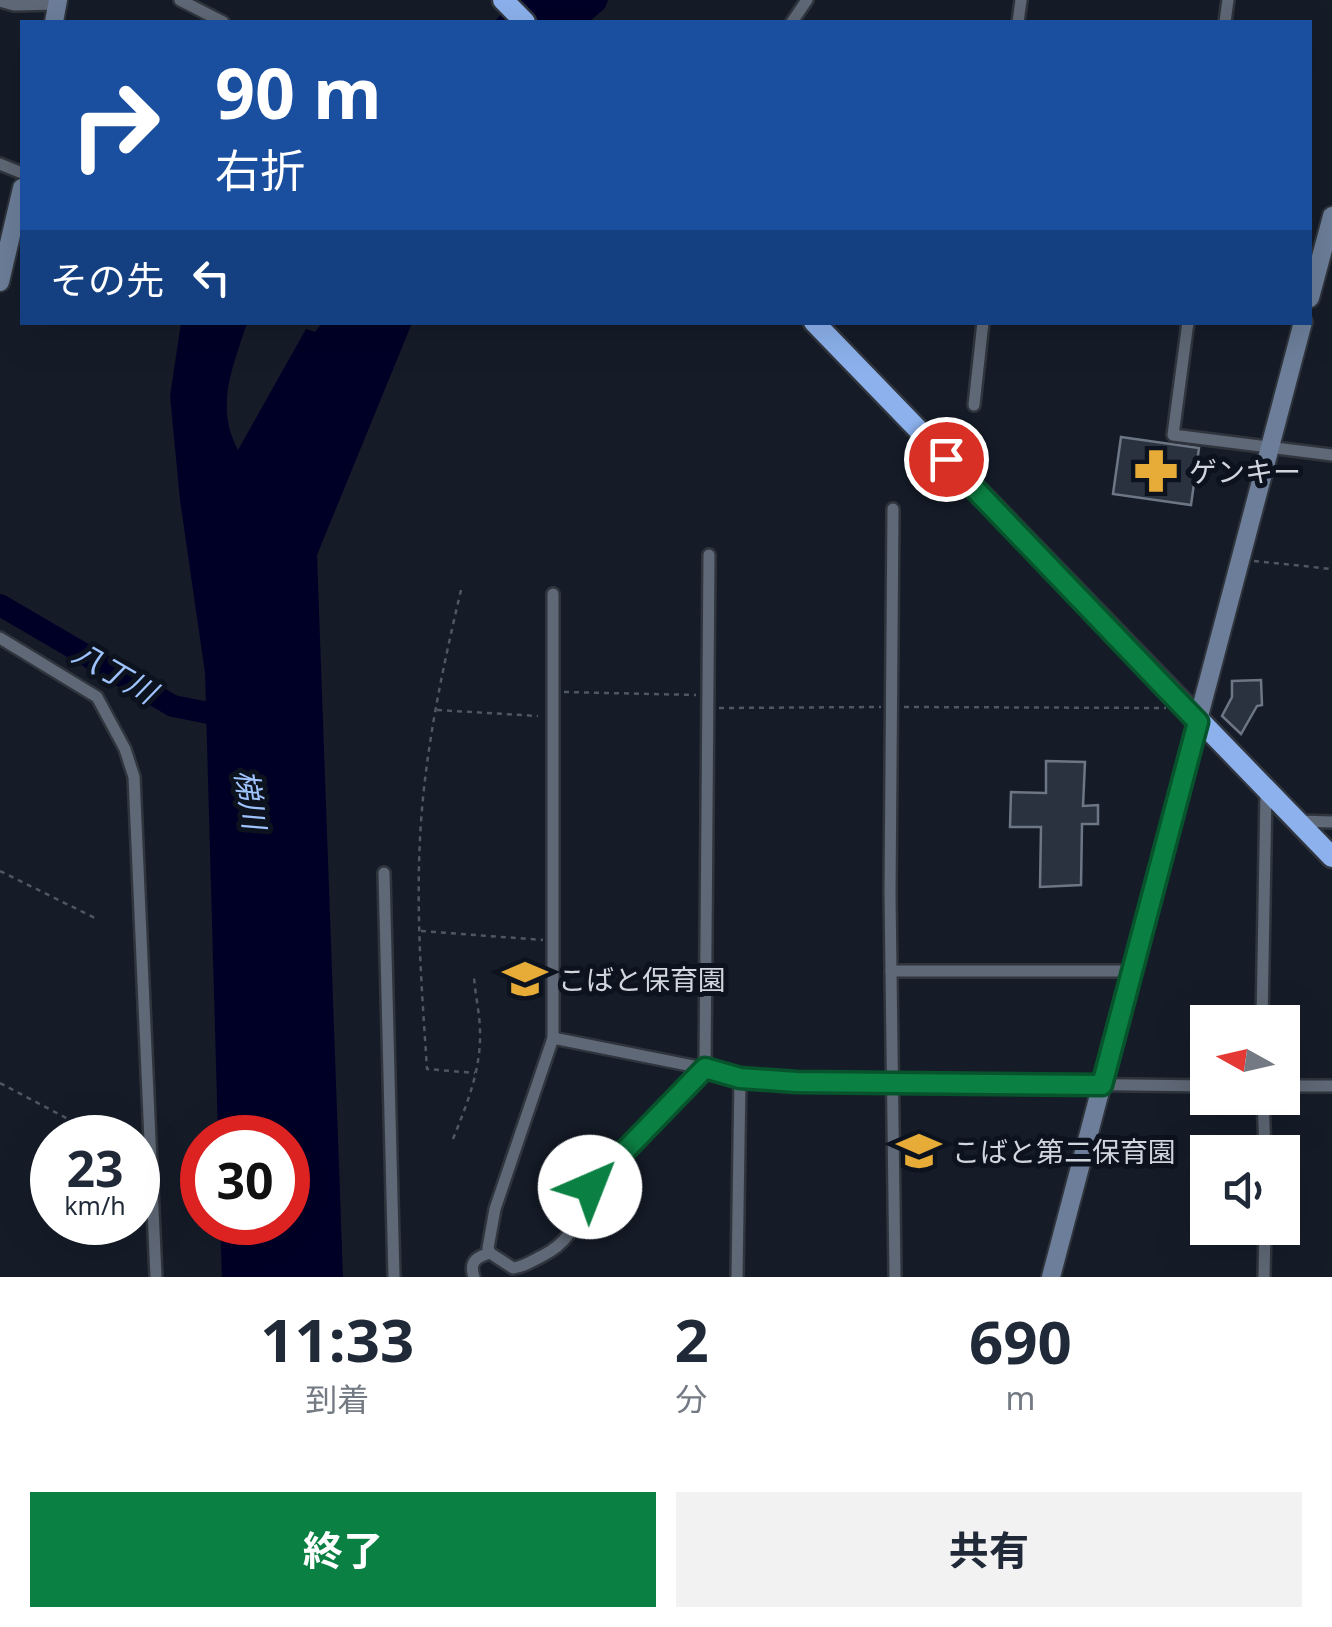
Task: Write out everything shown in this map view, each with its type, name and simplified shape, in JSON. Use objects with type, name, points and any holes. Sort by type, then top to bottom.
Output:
[{"type":"highway","points":[[503,0],[523,20]]},
{"type":"highway","points":[[817,325],[1332,857]]},
{"type":"street","points":[[180,0],[219,20]]},
{"type":"street","points":[[0,1],[56,9]]},
{"type":"street","points":[[2,270],[20,196]]},
{"type":"street","points":[[1312,289],[1332,216]]},
{"type":"street","points":[[974,406],[983,325]]},
{"type":"street","points":[[1188,325],[1173,435],[1332,455]]},
{"type":"street","points":[[1050,1277],[1302,325]]},
{"type":"street","points":[[893,510],[894,1277]]},
{"type":"street","points":[[553,594],[553,1038],[496,1209],[488,1248],[512,1268],[521,1267],[567,1241],[590,1187],[600,1174],[705,1068],[708,555]]},
{"type":"street","points":[[0,638],[96,697],[134,777],[156,1277]]},
{"type":"street","points":[[1262,1005],[1266,791]]},
{"type":"street","points":[[1299,821],[1332,822]]},
{"type":"street","points":[[384,873],[394,1277]]},
{"type":"street","points":[[891,972],[1132,971]]},
{"type":"street","points":[[553,1038],[740,1078],[796,1082],[1190,1086]]},
{"type":"street","points":[[737,1277],[740,1078]]},
{"type":"street","points":[[1300,1086],[1332,1086]]},
{"type":"street","points":[[1264,1277],[1265,1245]]},
{"type":"street","points":[[474,1277],[475,1260],[490,1253]]},
{"type":"path","points":[[1240,560],[1332,568]]},
{"type":"path","points":[[461,590],[435,710],[420,839],[420,930],[427,1069],[475,1073]]},
{"type":"path","points":[[554,692],[892,707],[1168,708],[1183,704]]},
{"type":"path","points":[[435,710],[554,717]]},
{"type":"path","points":[[0,871],[95,918]]},
{"type":"path","points":[[420,930],[554,941]]},
{"type":"path","points":[[452,1139],[472,1095],[475,1073],[480,1033],[474,976]]},
{"type":"path","points":[[0,1083],[61,1115]]},
{"type":"water","points":[[515,0],[608,0],[591,20],[496,20]]},
{"type":"water","name":"梯川","points":[[181,325],[247,325],[228,388],[228,419],[238,450],[306,329],[315,332],[320,325],[411,325],[317,555],[343,1277],[222,1277],[221,1245],[310,1245],[310,1115],[217,1115],[205,673],[180,500],[170,396]]},
{"type":"building","name":"ゲンキー","points":[[1121,437],[1199,448],[1191,505],[1113,494]]},
{"type":"building","points":[[1261,680],[1262,705],[1257,706],[1241,734],[1222,716],[1232,697],[1232,681]]},
{"type":"building","points":[[1046,761],[1085,762],[1083,806],[1098,805],[1098,824],[1082,824],[1081,885],[1040,887],[1041,827],[1010,827],[1011,792],[1046,793]]},
{"type":"waterway","name":"八丁川","points":[[0,605],[173,706],[234,718]]},
{"type":"place","name":"ゲンキー","points":[[1156,471]]},
{"type":"place","name":"こばと保育園","points":[[525,979]]},
{"type":"place","name":"こばと第二保育園","points":[[919,1151]]},
{"type":"route","points":[[590,1187],[705,1068],[740,1078],[796,1082],[1102,1085],[1198,722],[946,459]]}]
